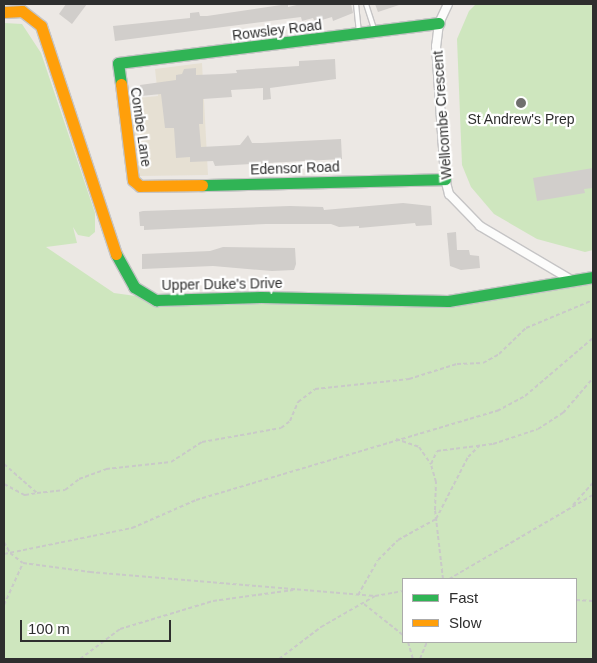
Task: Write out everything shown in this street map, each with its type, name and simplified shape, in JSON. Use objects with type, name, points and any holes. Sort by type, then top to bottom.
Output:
[{"type":"main road","name":"Upper Duke's Drive","points":[[4,12],[24,8],[41,26],[119,262],[134,287],[145,295],[171,301],[261,297],[448,301],[593,277]]},
{"type":"main road","name":"Rowsley Road","points":[[118,63],[376,33],[439,23]]},
{"type":"main road","name":"Combe Lane","points":[[118,63],[133,180],[146,187]]},
{"type":"main road","name":"Edensor Road","points":[[146,187],[445,179]]},
{"type":"street","name":"Wellcombe Crescent","points":[[448,4],[439,23],[436,46],[445,179],[449,194],[480,226],[573,281]]},
{"type":"lane","points":[[356,4],[358,35]]},
{"type":"lane","points":[[366,4],[376,33]]},
{"type":"path","points":[[4,484],[25,495],[65,490],[80,479],[106,469],[170,462],[202,442],[281,428],[290,421],[298,402],[315,389],[409,379],[458,364],[483,363],[499,354],[526,328],[593,300]]},
{"type":"path","points":[[4,554],[132,528],[196,500],[276,479],[396,439],[498,411],[525,396],[593,338]]},
{"type":"path","points":[[431,464],[437,451],[479,446],[538,429],[563,413],[593,378]]},
{"type":"path","points":[[396,439],[419,447],[431,464],[436,482],[436,519],[443,578]]},
{"type":"path","points":[[358,595],[378,560],[398,540],[436,519],[468,457],[479,446]]},
{"type":"path","points":[[4,464],[37,493]]},
{"type":"path","points":[[571,506],[593,483]]},
{"type":"path","points":[[451,578],[571,506],[593,495]]},
{"type":"path","points":[[4,542],[10,554],[23,563],[358,595],[375,596],[402,591]]},
{"type":"path","points":[[4,605],[23,563]]},
{"type":"path","points":[[80,659],[120,629],[213,601],[296,590]]},
{"type":"path","points":[[279,659],[321,628],[375,596]]},
{"type":"path","points":[[577,600],[593,601]]},
{"type":"path","points":[[364,604],[402,634]]},
{"type":"path","points":[[408,643],[413,659]]},
{"type":"path","points":[[420,659],[427,643]]},
{"type":"shaded area","points":[[202,63],[208,175],[140,176],[128,99],[158,96],[155,69]]},
{"type":"green space","name":"St Andrew's Prep","points":[[476,4],[593,4],[593,250],[585,252],[537,239],[494,214],[471,187],[462,165],[457,39],[469,11]]},
{"type":"green space","points":[[4,23],[22,24],[41,53],[95,213],[95,232],[89,237],[78,235],[73,227],[77,243],[46,247],[114,293],[172,301],[410,304],[522,295],[593,282],[593,659],[4,659]]},
{"type":"building","points":[[66,4],[87,4],[72,24],[59,14]]},
{"type":"building","points":[[288,4],[288,7],[301,4],[351,4],[353,13],[333,21],[332,17],[315,22],[313,18],[302,21],[301,17],[115,41],[113,26],[190,18],[190,13],[199,12],[200,16],[207,16]]},
{"type":"building","points":[[375,4],[399,4],[399,5],[378,12]]},
{"type":"building","points":[[335,59],[336,79],[270,88],[271,99],[263,100],[263,88],[231,90],[232,97],[203,99],[203,124],[199,124],[201,147],[240,145],[248,135],[252,143],[341,139],[342,159],[215,166],[213,161],[190,162],[190,157],[176,158],[174,128],[165,128],[161,94],[141,96],[140,85],[176,80],[176,75],[182,74],[184,69],[196,68],[196,75],[222,74],[237,73],[236,70],[299,66],[299,61]]},
{"type":"building","points":[[593,168],[593,188],[584,189],[585,193],[537,201],[533,178]]},
{"type":"building","points":[[403,203],[431,206],[432,225],[416,226],[415,223],[359,228],[359,226],[339,227],[331,224],[266,224],[144,230],[144,226],[140,226],[139,212],[290,206],[323,207],[324,210]]},
{"type":"building","points":[[456,232],[457,250],[469,250],[470,255],[479,256],[480,268],[461,270],[450,266],[447,233]]},
{"type":"building","points":[[223,247],[295,248],[296,264],[294,270],[272,271],[213,266],[142,269],[142,254],[210,251]]},
{"type":"traffic: fast","points":[[121,84],[118,63],[439,23]]},
{"type":"traffic: fast","points":[[202,185],[445,179]]},
{"type":"traffic: fast","points":[[116,254],[134,287],[156,300],[261,297],[448,301],[593,277]]},
{"type":"traffic: slow","points":[[4,12],[22,11],[41,26],[116,254]]},
{"type":"traffic: slow","points":[[121,84],[133,180],[140,186],[202,185]]},
{"type":"place","name":"St Andrew's Prep","points":[[521,103]]}]
